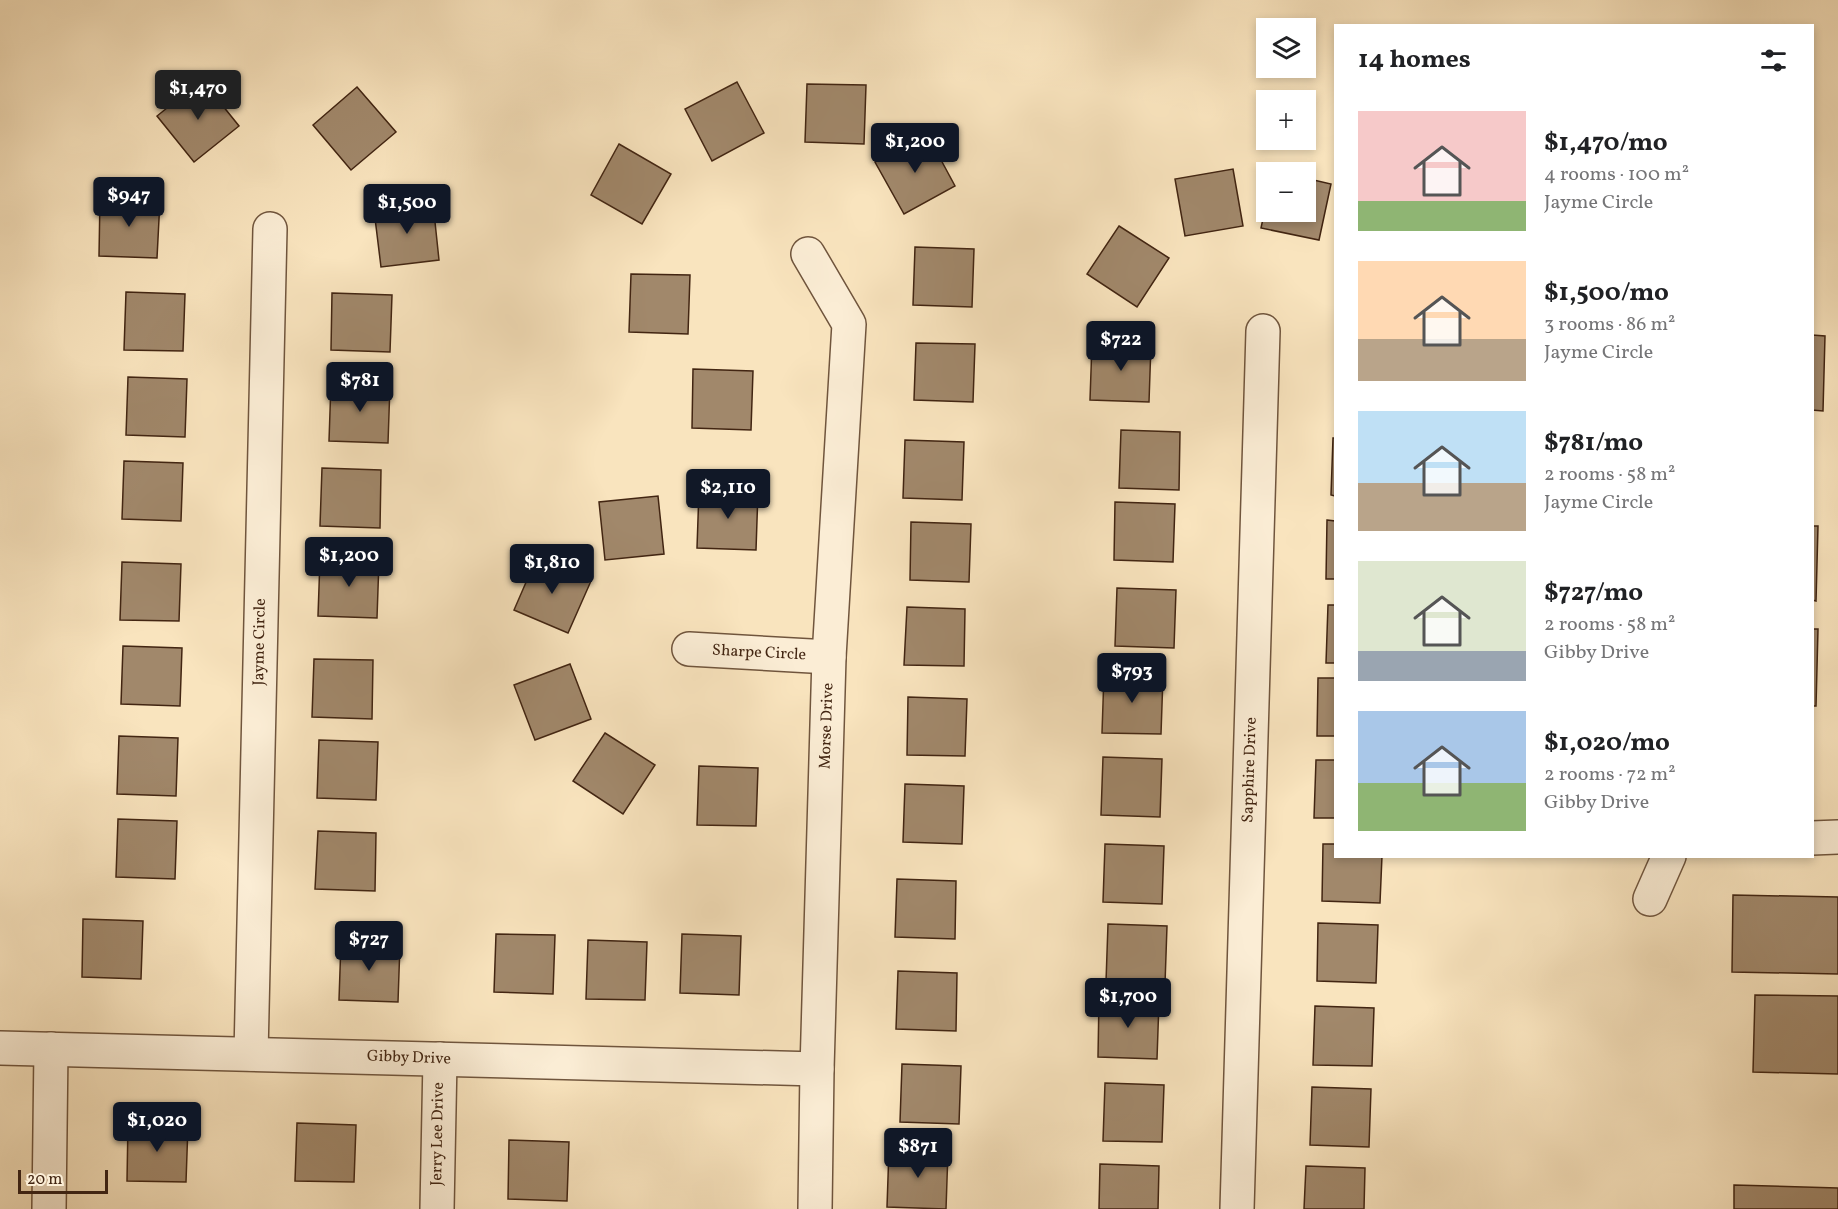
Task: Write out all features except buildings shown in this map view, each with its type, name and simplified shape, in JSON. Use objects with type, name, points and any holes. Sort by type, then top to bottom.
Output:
[{"type":"street","name":"Jayme Circle","points":[[251,1054],[270,229]]},
{"type":"street","name":"Morse Drive","points":[[808,254],[849,324],[829,657],[817,1069],[816,1209]]},
{"type":"street","name":"Sapphire Drive","points":[[1237,1209],[1263,331]]},
{"type":"street","name":"Sharpe Circle","points":[[689,649],[829,657]]},
{"type":"street","points":[[1814,838],[1838,837]]},
{"type":"street","points":[[1650,899],[1668,858]]},
{"type":"street","name":"Gibby Drive","points":[[0,1048],[817,1069]]},
{"type":"street","points":[[49,1209],[51,1049]]},
{"type":"street","name":"Jerry Lee Drive","points":[[437,1209],[440,1059]]}]
